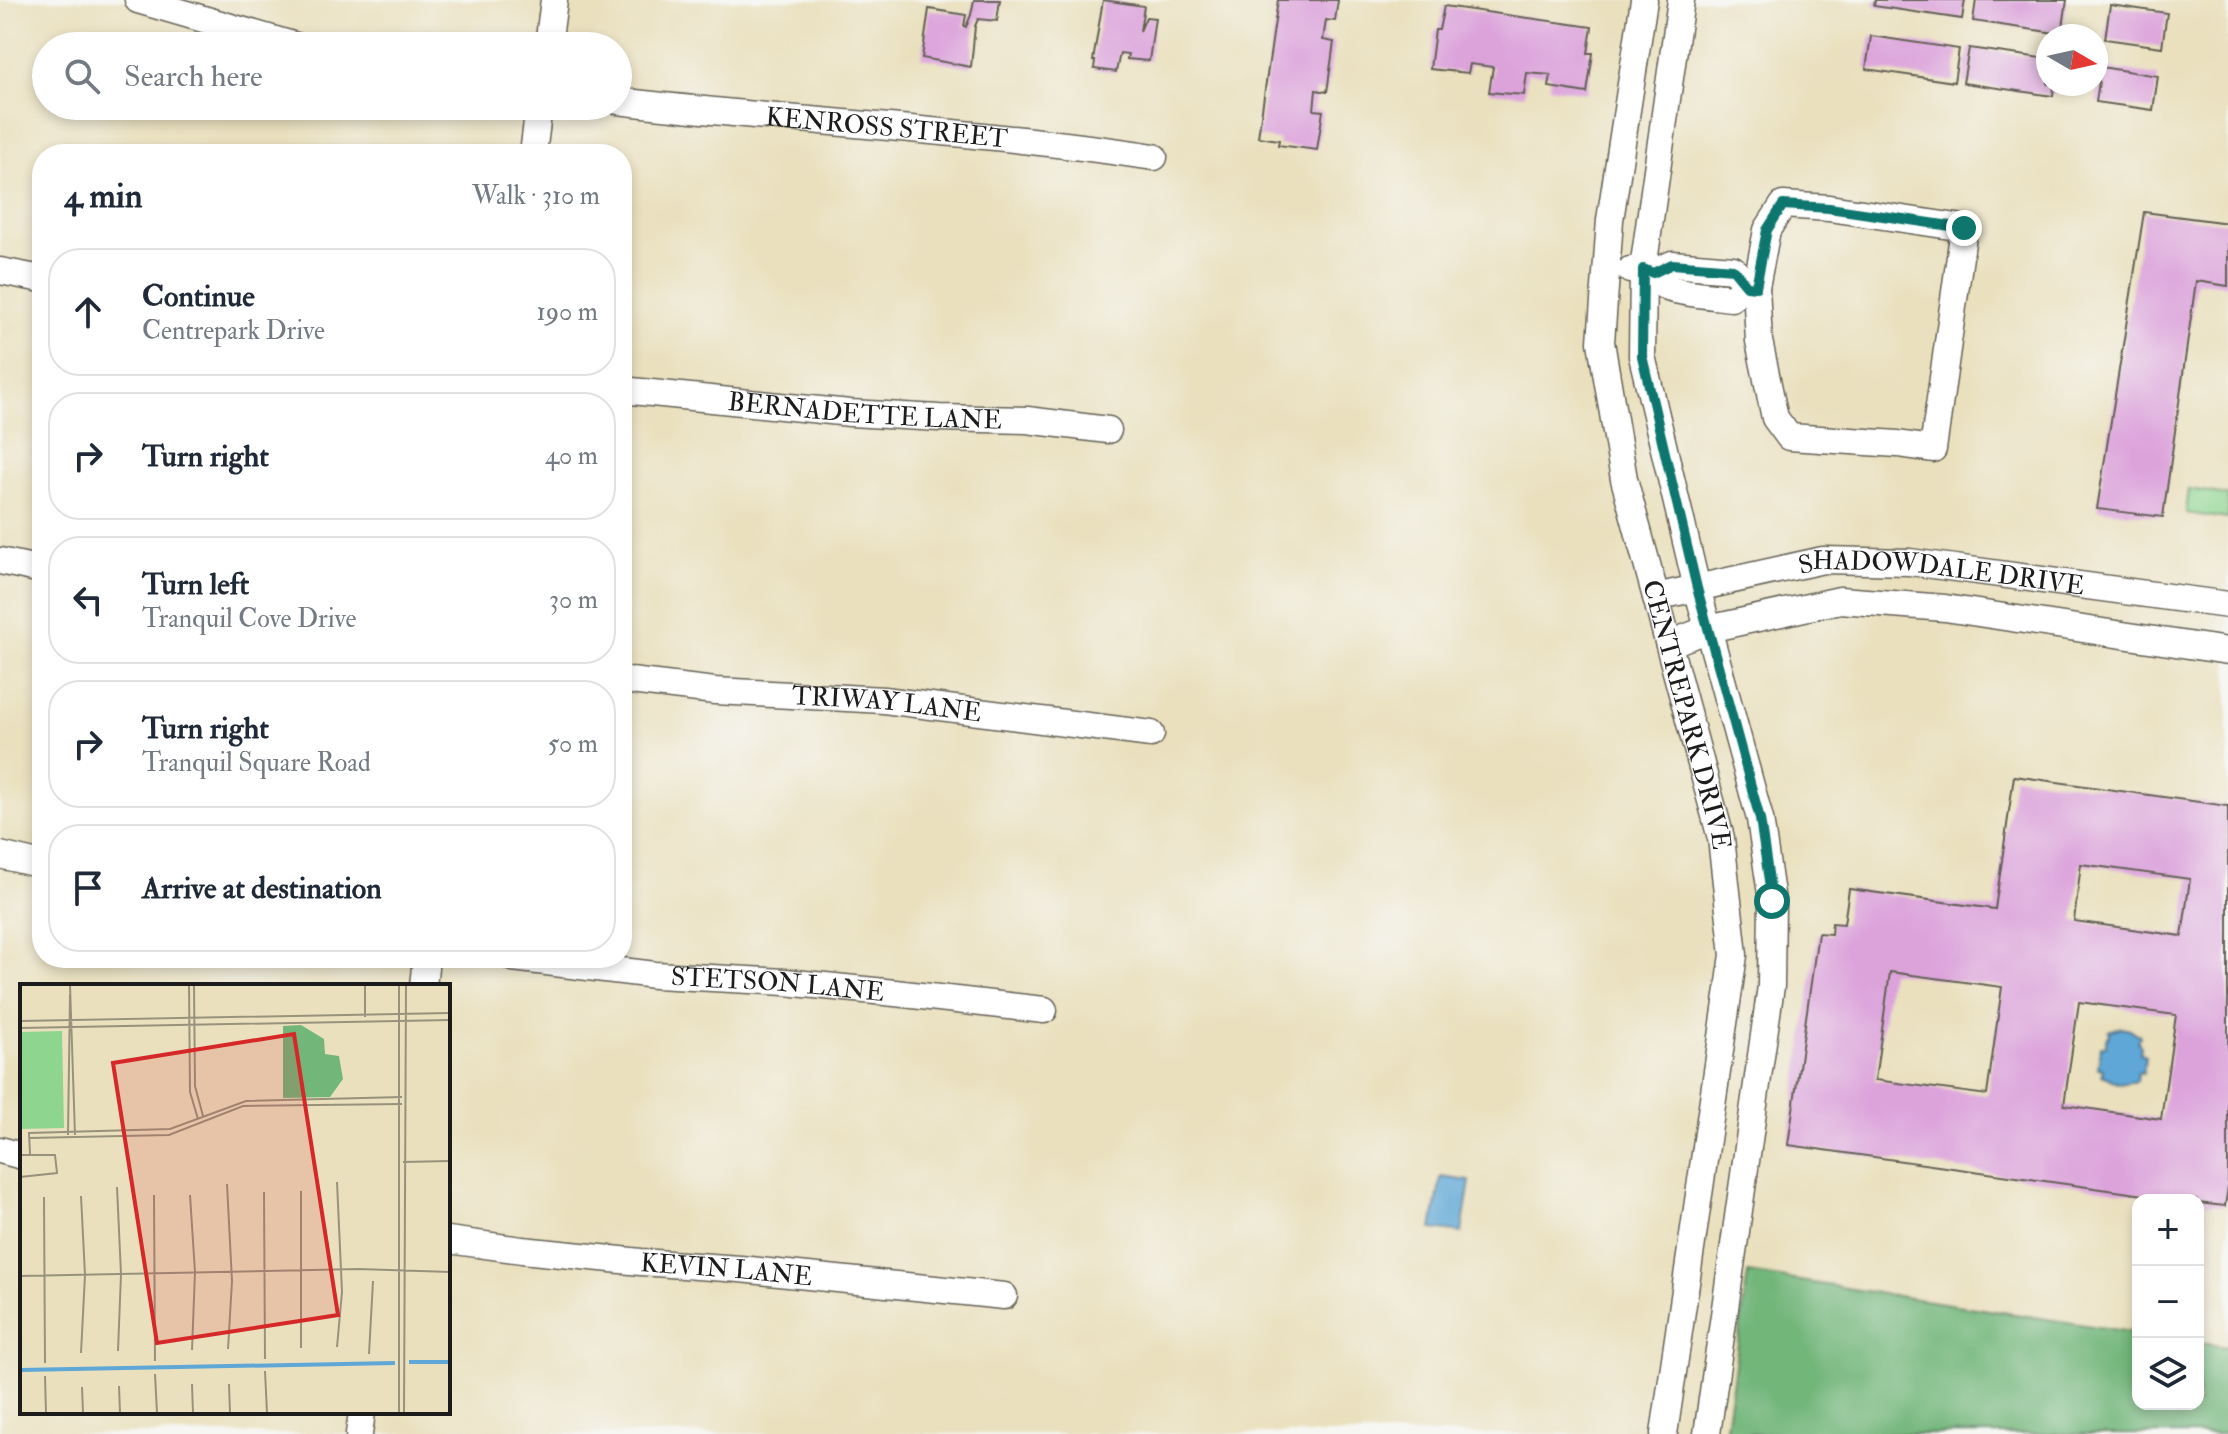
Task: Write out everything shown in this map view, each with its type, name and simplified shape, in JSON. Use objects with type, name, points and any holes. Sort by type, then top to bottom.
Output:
[{"type":"street","points":[[138,0],[248,32]]},
{"type":"street","points":[[550,32],[554,0]]},
{"type":"street","name":"CENTREPARK DRIVE","points":[[1644,0],[1610,220],[1601,342],[1624,479],[1721,838],[1734,955],[1664,1434]]},
{"type":"street","name":"CENTREPARK DRIVE","points":[[1681,0],[1648,271],[1642,356],[1697,588],[1760,819],[1772,901],[1771,986],[1707,1434]]},
{"type":"street","name":"KENROSS STREET","points":[[632,103],[981,134],[1154,157]]},
{"type":"street","points":[[534,144],[537,120]]},
{"type":"street","points":[[1606,272],[1648,271],[1666,288],[1731,298],[1751,286],[1767,230],[1783,205],[1829,208],[1964,228],[1933,449],[1789,437],[1775,418],[1751,286]]},
{"type":"street","points":[[0,271],[32,277]]},
{"type":"street","name":"BERNADETTE LANE","points":[[632,391],[850,413],[1027,420],[1108,430]]},
{"type":"street","name":"SHADOWDALE DRIVE","points":[[1656,597],[1823,560],[1910,562],[2228,605]]},
{"type":"street","points":[[0,561],[32,568]]},
{"type":"street","points":[[2037,621],[2043,579]]},
{"type":"street","name":"SHADOWDALE DRIVE","points":[[1669,644],[1708,629],[1840,600],[1945,608],[2228,651]]},
{"type":"street","name":"TRIWAY LANE","points":[[632,681],[715,691],[884,700],[1151,734]]},
{"type":"street","points":[[0,855],[32,863]]},
{"type":"street","points":[[1731,931],[1772,931]]},
{"type":"street","name":"STETSON LANE","points":[[597,968],[655,975],[785,982],[1044,1010]]},
{"type":"street","points":[[0,1150],[20,1155]]},
{"type":"street","points":[[1695,1219],[1737,1223]]},
{"type":"street","name":"KEVIN LANE","points":[[450,1240],[641,1262],[1004,1296]]},
{"type":"street","points":[[359,1434],[362,1414]]},
{"type":"green space","points":[[2189,489],[2228,495],[2228,519],[2186,513]]},
{"type":"green space","points":[[1748,1273],[2132,1332],[2132,1410],[2204,1410],[2204,1344],[2228,1347],[2228,1434],[1725,1434]]},
{"type":"water","points":[[2121,1027],[2140,1036],[2140,1054],[2145,1056],[2143,1073],[2138,1072],[2137,1081],[2120,1084],[2102,1075],[2103,1069],[2098,1068],[2101,1046],[2106,1046],[2109,1031]]},
{"type":"water","points":[[1441,1177],[1470,1181],[1462,1233],[1432,1229]]},
{"type":"building","points":[[974,0],[1000,0],[997,21],[978,19],[971,67],[922,58],[929,9],[966,15],[966,27]]},
{"type":"building","points":[[1103,0],[1144,6],[1140,31],[1146,17],[1155,18],[1149,61],[1127,59],[1128,54],[1120,53],[1116,72],[1094,69]]},
{"type":"building","points":[[1278,0],[1338,0],[1335,21],[1326,20],[1323,40],[1334,42],[1327,92],[1316,90],[1314,110],[1323,111],[1317,150],[1278,145],[1279,140],[1258,137]]},
{"type":"building","points":[[1875,0],[1965,0],[1962,19],[1874,6]]},
{"type":"building","points":[[1976,0],[2067,0],[2063,24],[2036,24],[2036,30],[1973,21]]},
{"type":"building","points":[[2110,5],[2167,13],[2162,47],[2108,39]]},
{"type":"building","points":[[1444,6],[1592,27],[1588,53],[1593,53],[1587,93],[1549,87],[1551,75],[1527,73],[1524,95],[1489,92],[1493,67],[1470,64],[1468,73],[1430,69],[1435,30],[1439,30]]},
{"type":"building","points":[[1871,36],[1959,49],[1954,82],[1866,69]]},
{"type":"building","points":[[1969,48],[2036,57],[2036,94],[1963,83]]},
{"type":"building","points":[[2108,68],[2158,76],[2153,110],[2096,102],[2097,96],[2108,96]]},
{"type":"building","points":[[2144,212],[2228,223],[2228,286],[2196,281],[2163,517],[2097,509]]},
{"type":"building","points":[[2014,776],[2228,806],[2228,1187],[2225,1206],[2204,1204],[2204,1194],[2137,1194],[1788,1145],[1818,933],[1831,934],[1832,923],[1844,924],[1849,889],[1995,909]],"holes":[[[2081,864],[2190,879],[2182,936],[2074,921]],[[1890,972],[2002,987],[1987,1095],[1875,1080]],[[2079,1002],[2176,1015],[2161,1119],[2064,1105]]]},
{"type":"route","points":[[1772,901],[1760,819],[1697,588],[1642,356],[1643,269],[1653,273],[1672,264],[1733,269],[1747,286],[1756,287],[1767,230],[1783,205],[1829,208],[1964,228]]}]
